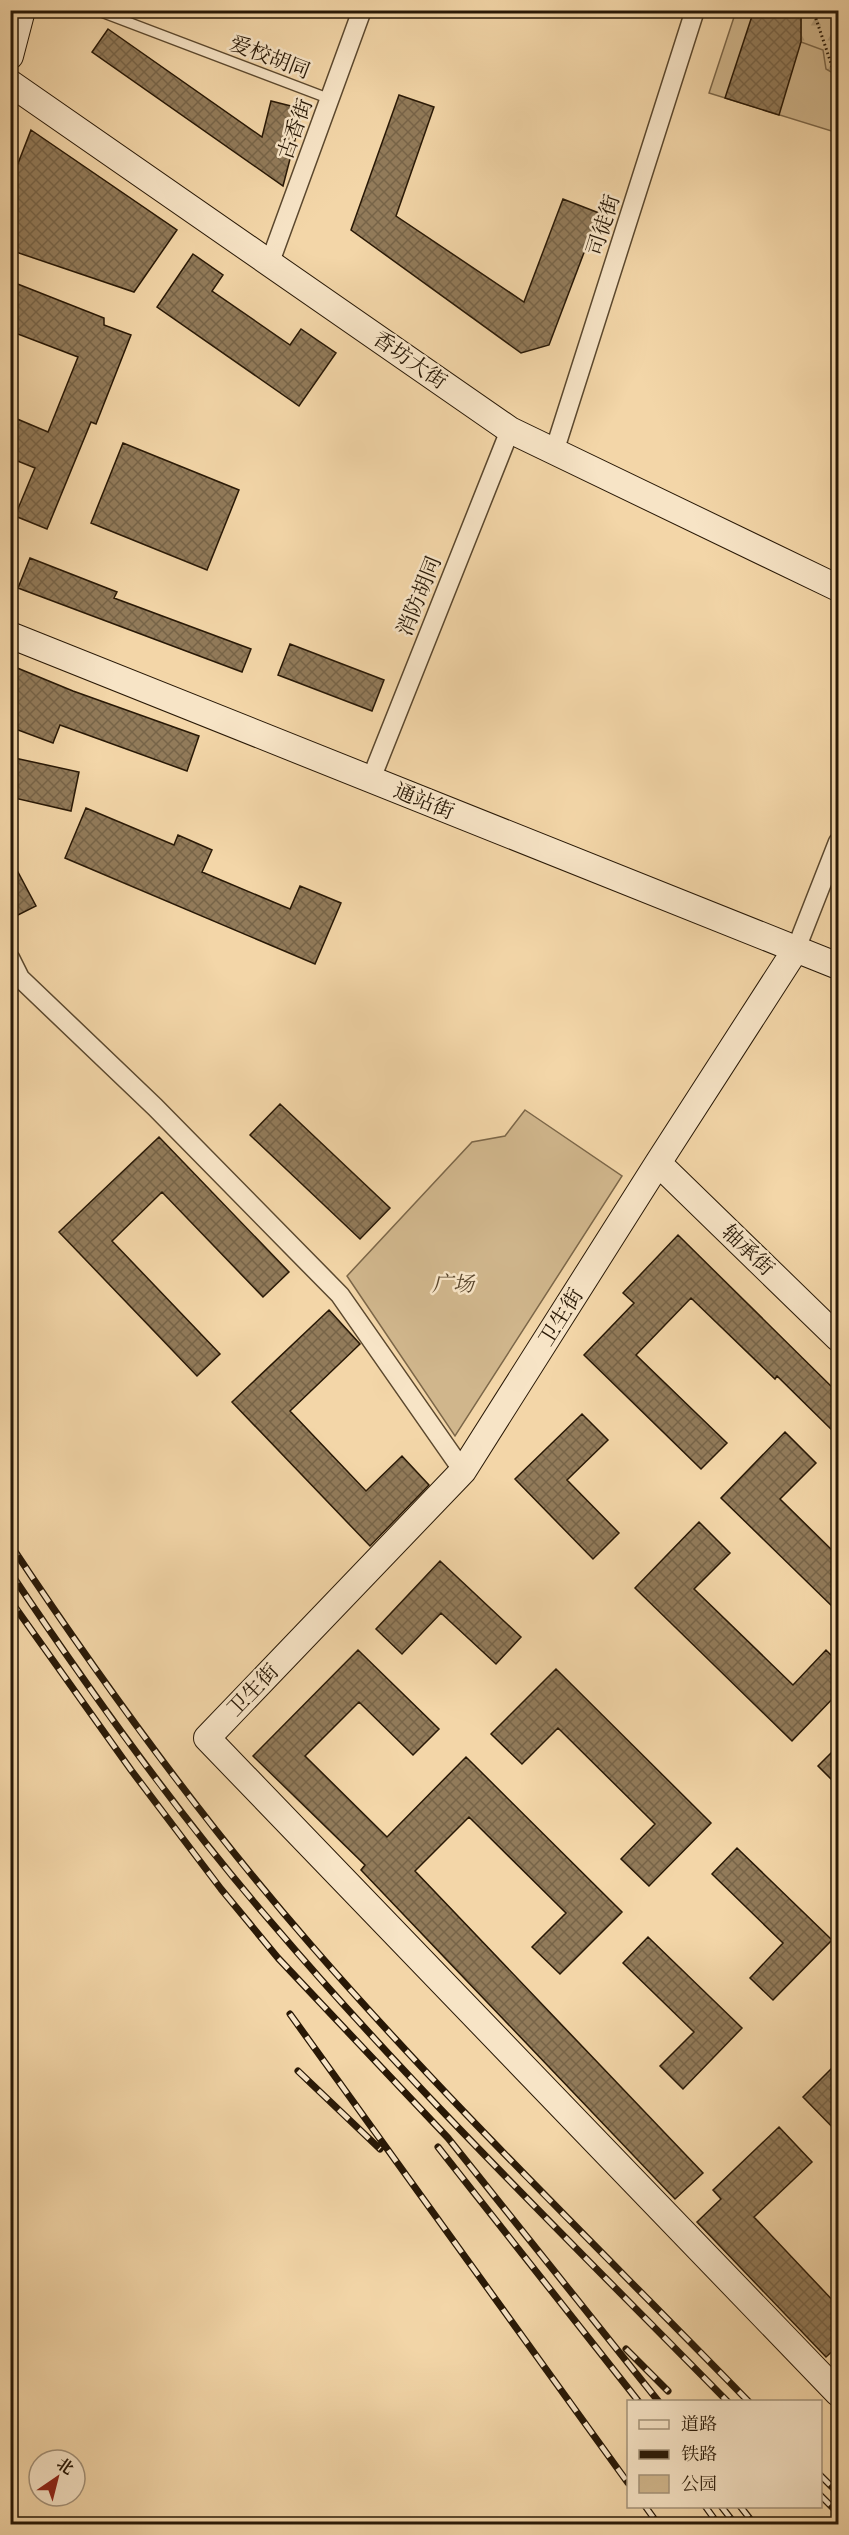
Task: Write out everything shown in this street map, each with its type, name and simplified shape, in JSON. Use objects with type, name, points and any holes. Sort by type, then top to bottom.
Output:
[{"type":"street","points":[[10,56],[22,10]]},
{"type":"street","name":"古香街","points":[[270,262],[362,10]]},
{"type":"street","name":"司徒街","points":[[554,452],[695,10]]},
{"type":"street","name":"香坊大街","points":[[10,83],[510,430],[838,588]]},
{"type":"street","name":"消防胡同","points":[[371,779],[510,430]]},
{"type":"street","name":"通站街","points":[[10,635],[838,966]]},
{"type":"street","name":"卫生街","points":[[838,842],[796,949],[463,1471],[207,1738],[838,2393]]},
{"type":"street","points":[[10,958],[20,978],[155,1107],[340,1296],[463,1471]]},
{"type":"street","name":"轴承街","points":[[658,1163],[838,1338]]},
{"type":"lane","name":"爱校胡同","points":[[96,10],[330,99]]},
{"type":"path","points":[[813,10],[832,69],[838,72]]},
{"type":"green space","points":[[736,11],[838,11],[838,133],[709,93]]},
{"type":"green space","points":[[801,11],[838,11],[838,76],[826,69],[823,50],[801,42]]},
{"type":"green space","name":"广场","points":[[525,1110],[622,1176],[455,1436],[347,1276],[472,1142],[505,1136]]},
{"type":"building","points":[[754,10],[801,10],[801,42],[779,115],[725,98]]},
{"type":"building","points":[[108,29],[262,137],[271,101],[303,109],[283,186],[92,52]]},
{"type":"building","points":[[399,95],[434,107],[396,216],[524,302],[563,199],[599,213],[549,345],[521,353],[351,230]]},
{"type":"building","points":[[31,130],[177,230],[134,292],[10,250],[10,184]]},
{"type":"building","points":[[193,254],[223,275],[212,291],[290,345],[301,329],[336,353],[299,406],[157,307]]},
{"type":"building","points":[[10,281],[104,318],[104,325],[131,335],[96,424],[91,422],[47,529],[15,516],[35,468],[10,458],[10,416],[48,432],[78,357],[10,331]]},
{"type":"building","points":[[123,443],[239,490],[207,570],[91,523]]},
{"type":"building","points":[[30,558],[117,592],[114,598],[251,649],[242,672],[18,588]]},
{"type":"building","points":[[290,644],[384,680],[372,711],[278,675]]},
{"type":"building","points":[[10,665],[73,691],[199,736],[187,771],[60,725],[53,743],[10,727]]},
{"type":"building","points":[[10,757],[79,772],[71,811],[10,797]]},
{"type":"building","points":[[86,808],[174,845],[178,835],[212,850],[202,872],[290,909],[300,886],[341,903],[315,964],[65,858]]},
{"type":"building","points":[[10,857],[36,906],[10,919]]},
{"type":"building","points":[[280,1104],[390,1208],[360,1239],[250,1135]]},
{"type":"building","points":[[159,1137],[289,1272],[263,1297],[162,1192],[112,1241],[220,1354],[197,1376],[59,1232]]},
{"type":"building","points":[[678,1235],[838,1393],[838,1436],[777,1376],[775,1379],[691,1298],[636,1355],[727,1443],[701,1469],[584,1355],[634,1303],[623,1293]]},
{"type":"building","points":[[329,1310],[360,1344],[290,1411],[366,1491],[402,1456],[429,1485],[370,1546],[232,1402]]},
{"type":"building","points":[[582,1414],[608,1440],[567,1480],[619,1533],[593,1559],[515,1479]]},
{"type":"building","points":[[785,1432],[816,1463],[780,1499],[838,1556],[838,1612],[721,1498]]},
{"type":"building","points":[[699,1522],[730,1553],[694,1589],[793,1685],[826,1650],[838,1662],[838,1693],[792,1741],[635,1588]]},
{"type":"building","points":[[440,1561],[521,1637],[496,1664],[441,1613],[402,1654],[376,1629]]},
{"type":"building","points":[[358,1650],[439,1729],[413,1755],[359,1702],[305,1756],[387,1837],[466,1757],[622,1912],[560,1974],[532,1947],[566,1913],[469,1817],[415,1871],[703,2173],[675,2199],[361,1870],[365,1865],[253,1756]]},
{"type":"building","points":[[556,1669],[711,1823],[649,1886],[621,1859],[655,1824],[558,1728],[522,1764],[491,1734]]},
{"type":"building","points":[[838,1746],[838,1786],[818,1766]]},
{"type":"building","points":[[737,1848],[832,1940],[773,2000],[750,1978],[783,1943],[712,1874]]},
{"type":"building","points":[[648,1937],[742,2028],[683,2089],[660,2066],[694,2032],[623,1963]]},
{"type":"building","points":[[838,2062],[838,2133],[803,2097]]},
{"type":"building","points":[[779,2127],[812,2162],[754,2217],[838,2306],[838,2346],[826,2357],[697,2222],[721,2199],[713,2190]]},
{"type":"railway","points":[[10,1544],[154,1750],[231,1849],[311,1945],[471,2120],[747,2400]]},
{"type":"railway","points":[[10,1572],[135,1751],[271,1922],[381,2046],[438,2106],[726,2400]]},
{"type":"railway","points":[[10,1600],[131,1770],[221,1889],[278,1958],[448,2138],[657,2400]]},
{"type":"railway","points":[[290,2014],[627,2482]]},
{"type":"railway","points":[[298,2071],[380,2149]]},
{"type":"railway","points":[[438,2147],[637,2400]]},
{"type":"railway","points":[[626,2349],[668,2391]]},
{"type":"railway","points":[[822,2477],[838,2493]]},
{"type":"railway","points":[[822,2497],[838,2513]]},
{"type":"railway","points":[[646,2508],[658,2524]]},
{"type":"railway","points":[[706,2508],[718,2524]]},
{"type":"railway","points":[[723,2508],[735,2524]]},
{"type":"railway","points":[[742,2508],[754,2524]]}]
